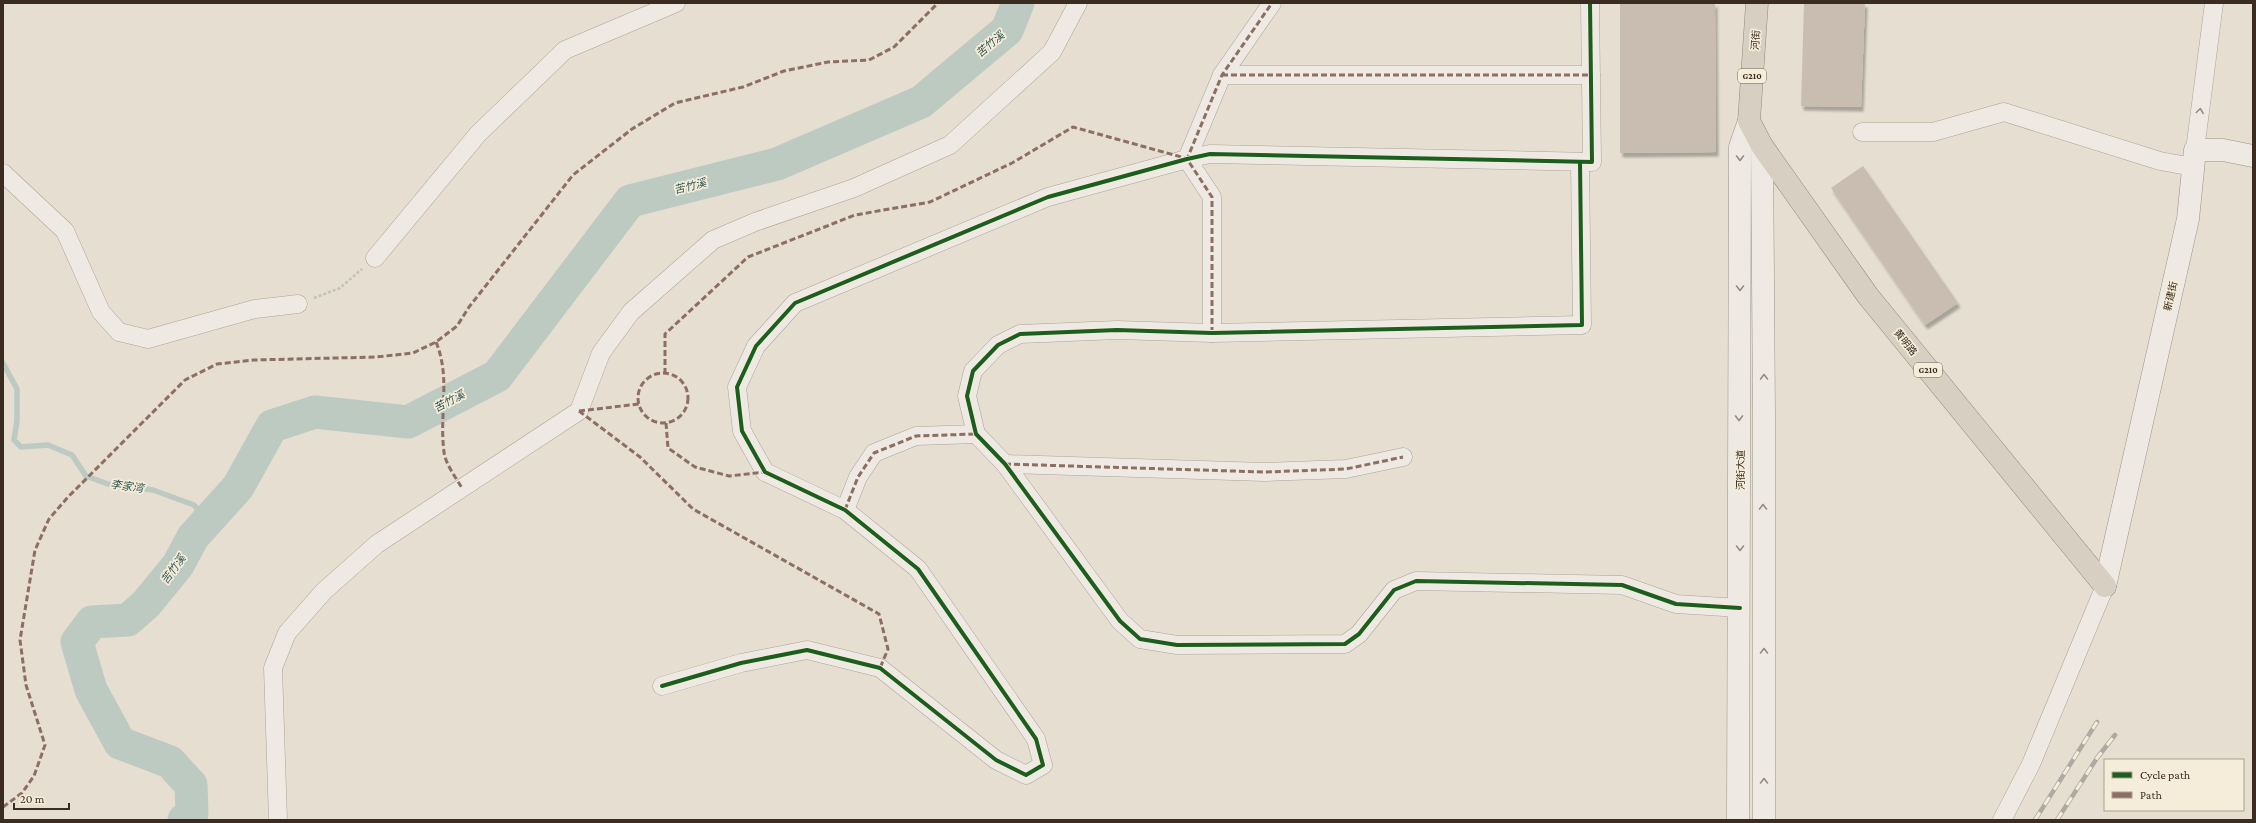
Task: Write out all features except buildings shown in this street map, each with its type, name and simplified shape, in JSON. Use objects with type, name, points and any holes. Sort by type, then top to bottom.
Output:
[{"type":"highway","name":"河街","points":[[1749,121],[1757,3]]},
{"type":"highway","name":"G210","points":[[1749,121],[1762,146]]},
{"type":"highway","name":"黄明路","points":[[1762,146],[1868,296],[2105,586]]},
{"type":"main road","name":"河街大道","points":[[1738,820],[1740,608],[1740,147],[1749,121]]},
{"type":"main road","points":[[1762,146],[1764,820]]},
{"type":"main road","points":[[2194,159],[2223,150],[2253,156]]},
{"type":"main road","name":"新建街","points":[[2105,586],[2188,218],[2194,159]]},
{"type":"street","points":[[375,258],[478,134],[565,50],[676,3]]},
{"type":"street","points":[[278,820],[273,668],[287,633],[324,591],[377,544],[579,411],[601,353],[631,312],[713,240],[755,222],[854,188],[950,145],[1052,52],[1078,3]]},
{"type":"street","points":[[1187,159],[1222,75],[1272,3]]},
{"type":"street","points":[[662,686],[741,663],[807,650],[880,668],[996,760],[1026,775],[1043,765],[1036,739],[918,569],[845,510],[765,472],[742,431],[737,387],[756,346],[795,304],[1048,197],[1187,159],[1210,154],[1592,162],[1590,3]]},
{"type":"street","name":"新建街","points":[[2194,159],[2214,3]]},
{"type":"street","points":[[1222,75],[1591,75]]},
{"type":"street","points":[[1862,132],[1933,132],[2004,112],[2160,161],[2194,159]]},
{"type":"street","points":[[1187,159],[1212,197],[1212,333]]},
{"type":"street","points":[[1580,162],[1582,325],[1212,333],[1117,330],[1020,334],[998,345],[973,371],[966,396],[976,434],[1006,464],[1120,621],[1140,639],[1177,645],[1345,644],[1359,634],[1394,590],[1416,581],[1622,585],[1676,604],[1740,608]]},
{"type":"street","points":[[3,173],[65,231],[101,312],[119,332],[148,339],[255,309],[298,304]]},
{"type":"street","points":[[845,510],[858,477],[874,453],[916,436],[976,434]]},
{"type":"street","points":[[1006,464],[1265,472],[1346,469],[1403,457]]},
{"type":"street","points":[[2002,820],[2031,764],[2105,586]]},
{"type":"path","points":[[298,304],[340,288],[375,258]]},
{"type":"waterway","name":"苦竹溪","points":[[184,820],[192,814],[191,785],[170,762],[120,743],[91,690],[77,642],[92,622],[128,620],[146,604],[178,565],[193,537],[238,487],[272,426],[315,412],[408,422],[497,376],[630,201],[777,164],[921,102],[1007,30],[1018,3]]},
{"type":"waterway","name":"李家湾","points":[[3,363],[17,389],[17,421],[14,440],[21,447],[48,445],[72,455],[86,476],[108,484],[153,490],[194,505],[207,521]]},
{"type":"railway","points":[[2035,820],[2097,722]]},
{"type":"railway","points":[[2057,820],[2097,758],[2115,735]]},
{"type":"marked path","points":[[3,807],[22,793],[34,776],[45,745],[26,685],[20,640],[35,550],[49,519],[68,497],[185,380],[217,364],[254,360],[376,357],[413,353],[436,342],[457,326],[469,307],[573,175],[632,129],[675,103],[743,87],[784,71],[828,62],[869,60],[894,47],[938,3]]},
{"type":"marked path","points":[[1212,333],[1212,197],[1187,159],[1222,75],[1272,3]]},
{"type":"marked path","points":[[1222,75],[1591,75]]},
{"type":"marked path","points":[[665,374],[665,334],[748,257],[855,215],[930,202],[1012,163],[1073,127],[1185,158]]},
{"type":"marked path","points":[[436,342],[443,369],[444,452],[449,466],[462,488]]},
{"type":"marked path","points":[[663,373],[672,375],[683,384],[688,398],[686,407],[677,418],[663,423],[654,421],[643,412],[638,398],[640,389],[649,378],[663,373]]},
{"type":"marked path","points":[[579,411],[639,404]]},
{"type":"marked path","points":[[579,411],[640,457],[693,509],[879,614],[888,649],[880,668]]},
{"type":"marked path","points":[[666,423],[668,448],[695,467],[729,476],[765,472]]},
{"type":"marked path","points":[[845,510],[858,477],[874,453],[916,436],[976,434]]},
{"type":"marked path","points":[[1005,464],[1265,472],[1346,469],[1403,457]]},
{"type":"cycle path","points":[[662,686],[741,663],[807,650],[880,668],[996,760],[1026,775],[1043,765],[1036,739],[918,569],[845,510],[765,472],[742,431],[737,387],[756,346],[795,303],[1048,197],[1187,159],[1210,154],[1592,162],[1590,3]]},
{"type":"cycle path","points":[[1580,162],[1582,325],[1212,333],[1117,330],[1020,334],[998,345],[973,371],[967,396],[976,434],[1005,464],[1120,621],[1140,639],[1177,645],[1345,644],[1359,634],[1394,590],[1416,581],[1622,585],[1676,604],[1740,608]]}]
